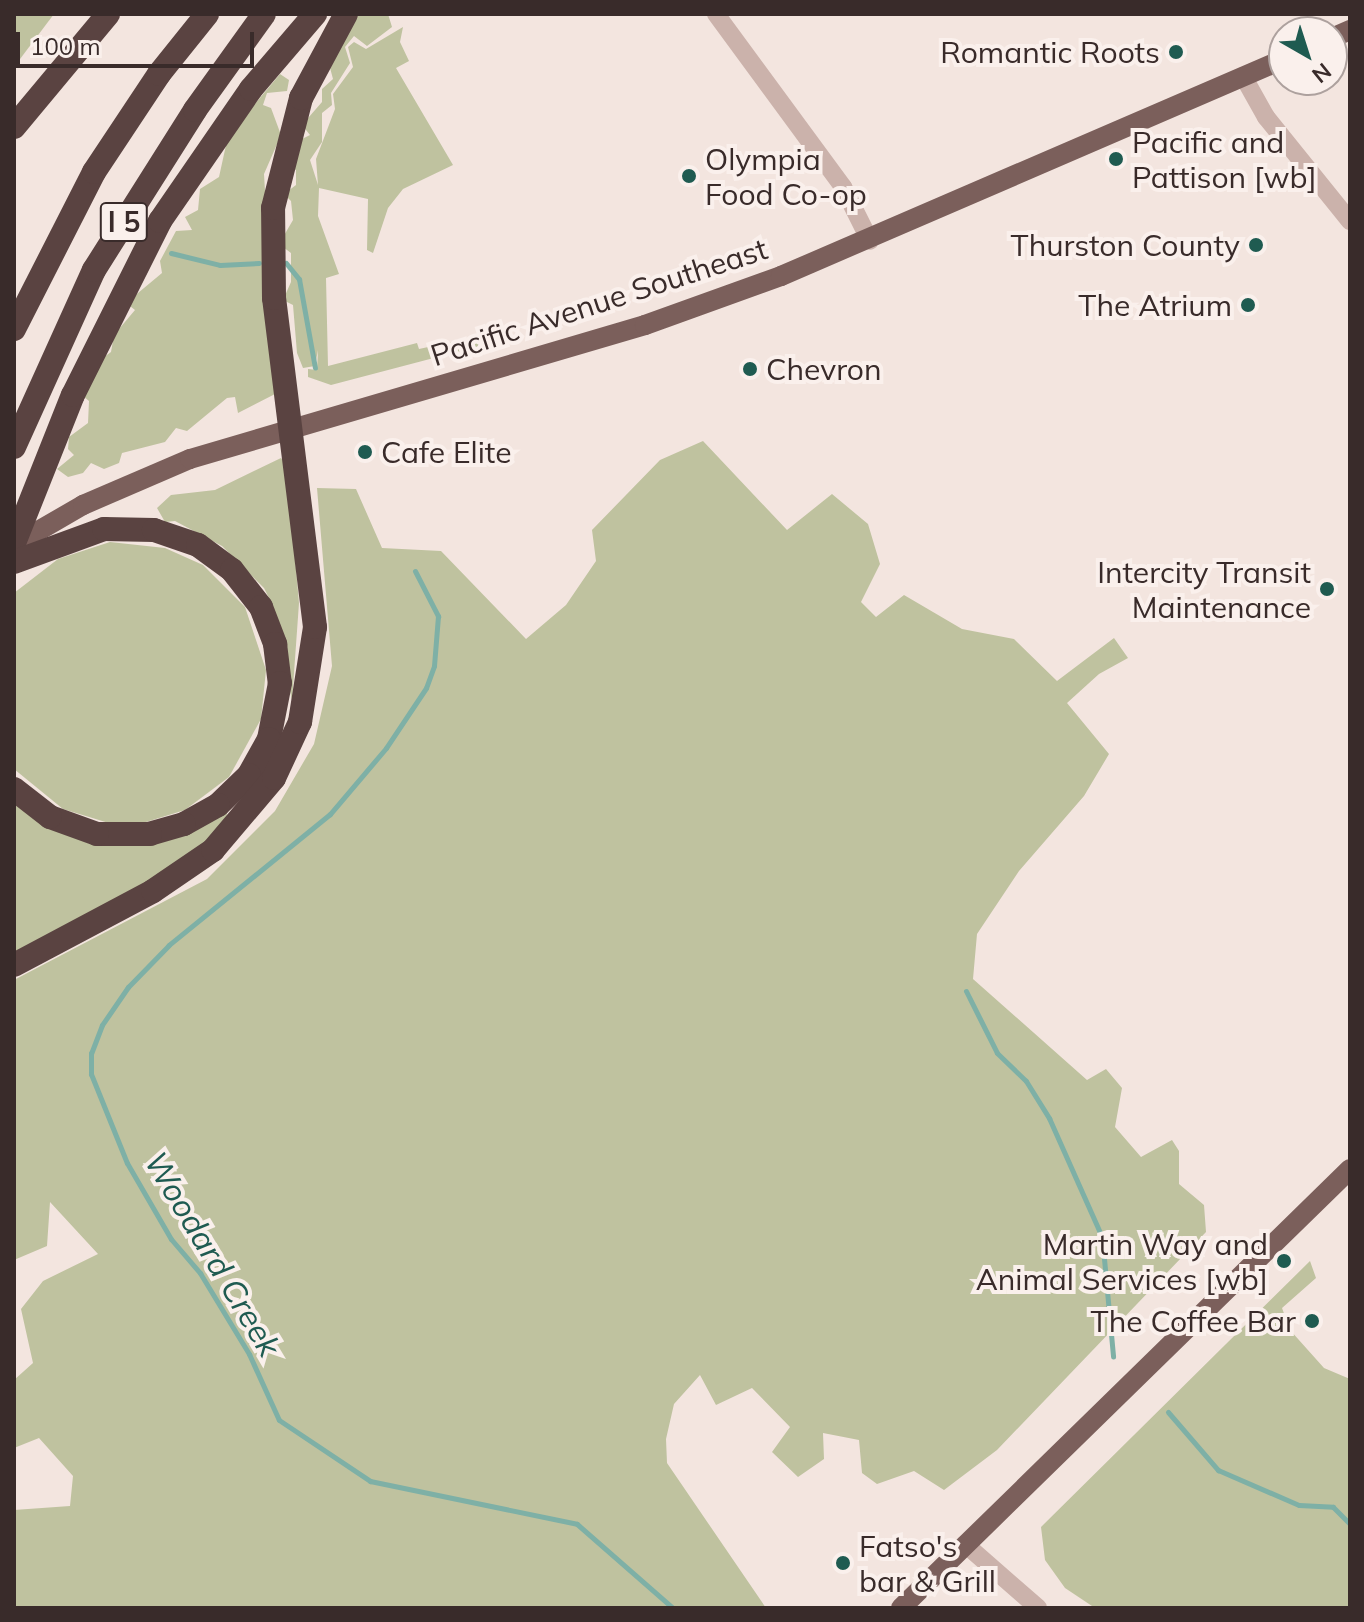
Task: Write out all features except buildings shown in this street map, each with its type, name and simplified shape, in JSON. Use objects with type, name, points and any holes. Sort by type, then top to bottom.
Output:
[{"type":"highway","points":[[14,127],[108,14]]},
{"type":"highway","name":"I 5","points":[[14,329],[94,172],[159,74],[207,14]]},
{"type":"highway","name":"I 5","points":[[14,447],[94,270],[195,110],[264,14]]},
{"type":"highway","points":[[14,544],[48,454],[112,309],[160,221],[251,89],[315,14]]},
{"type":"highway","points":[[14,965],[187,870],[236,828],[281,765],[308,691],[315,627],[274,298],[273,208],[301,98],[346,14]]},
{"type":"highway","points":[[14,562],[104,529],[154,530],[198,545],[232,570],[261,607],[275,644],[280,683],[269,739],[249,775],[218,805],[184,824],[132,836],[97,834],[50,817],[14,789]]},
{"type":"main road","name":"Pacific Avenue Southeast","points":[[14,544],[83,505],[150,474],[290,429],[654,323],[870,241],[1268,66]]},
{"type":"main road","points":[[901,1608],[1350,1169]]},
{"type":"street","points":[[716,14],[843,187],[870,241]]},
{"type":"street","points":[[1243,76],[1266,117],[1350,221]]},
{"type":"street","points":[[965,1544],[1038,1608]]},
{"type":"green space","points":[[14,14],[54,14],[14,67]]},
{"type":"green space","points":[[352,14],[388,14],[392,27],[367,46],[354,36],[345,47],[350,63],[331,93],[332,105],[322,113],[322,142],[310,160],[318,185],[316,159],[335,109],[333,94],[353,67],[348,47],[354,42],[366,49],[403,27],[400,42],[409,61],[396,68],[453,165],[403,189],[388,208],[373,253],[367,250],[368,199],[319,188],[318,216],[339,274],[326,278],[328,366],[417,343],[419,349],[483,335],[487,344],[331,385],[308,377],[308,369],[317,370],[318,350],[315,366],[303,368],[297,353],[293,305],[283,300],[291,282],[291,253],[279,244],[293,220],[291,201],[284,194],[296,185],[296,170],[287,165],[294,143],[310,135],[302,125],[322,102],[322,89],[333,79],[329,64]]},
{"type":"green space","points":[[280,74],[289,80],[287,91],[267,93],[263,105],[271,108],[281,135],[264,174],[277,393],[238,413],[235,397],[227,398],[187,431],[176,428],[165,442],[122,453],[119,463],[104,469],[91,463],[83,473],[68,477],[57,469],[74,455],[68,449],[69,437],[88,423],[89,401],[83,396],[97,362],[111,352],[114,335],[135,310],[126,303],[162,273],[160,261],[176,231],[192,230],[185,217],[198,210],[200,189],[219,177],[228,136]]},
{"type":"green space","points":[[703,441],[787,530],[832,494],[868,524],[880,564],[861,602],[876,617],[904,595],[962,629],[1014,639],[1057,681],[1114,638],[1128,658],[1099,674],[1067,703],[1109,754],[1084,796],[1019,871],[977,934],[973,979],[1087,1080],[1106,1069],[1122,1088],[1115,1127],[1141,1157],[1172,1140],[1179,1151],[1179,1184],[1204,1205],[1206,1232],[997,1450],[944,1490],[914,1471],[877,1484],[862,1473],[859,1440],[823,1433],[824,1459],[798,1477],[772,1452],[790,1427],[752,1388],[716,1405],[700,1375],[674,1404],[666,1439],[667,1463],[766,1608],[14,1608],[14,1510],[70,1506],[73,1476],[39,1438],[14,1448],[14,1380],[33,1363],[21,1309],[43,1281],[98,1254],[50,1202],[47,1246],[14,1260],[14,980],[207,879],[275,811],[314,744],[332,666],[317,488],[356,489],[382,548],[441,551],[526,639],[566,605],[596,561],[592,530],[660,460]]},
{"type":"green space","points":[[281,458],[287,466],[299,603],[292,701],[273,606],[264,588],[222,546],[175,521],[165,522],[157,508],[171,495],[215,490]]},
{"type":"green space","points":[[110,542],[165,548],[203,565],[245,607],[266,670],[261,719],[229,777],[185,810],[146,822],[112,824],[63,809],[14,769],[14,593],[58,559]]},
{"type":"green space","points":[[14,802],[76,838],[227,813],[226,823],[177,866],[14,956]]},
{"type":"green space","points":[[1310,1261],[1316,1278],[1282,1308],[1290,1330],[1324,1368],[1350,1379],[1350,1608],[1095,1608],[1065,1588],[1045,1560],[1041,1527]]},
{"type":"waterway","name":"Woodard Creek","points":[[171,253],[220,265],[259,263]]},
{"type":"waterway","name":"Woodard Creek","points":[[286,263],[299,279],[315,368]]},
{"type":"waterway","name":"Woodard Creek","points":[[415,571],[438,616],[434,666],[426,688],[386,748],[330,814],[169,945],[128,987],[102,1025],[91,1053],[91,1074],[127,1163],[171,1239],[200,1273],[249,1354],[279,1420],[370,1481],[577,1524],[673,1608]]},
{"type":"waterway","points":[[966,991],[997,1053],[1026,1081],[1049,1118],[1102,1237],[1113,1356]]},
{"type":"waterway","points":[[1168,1412],[1218,1470],[1299,1505],[1333,1507],[1350,1524]]},
{"type":"place","name":"Romantic Roots","points":[[1176,52]]},
{"type":"place","name":"Pacific and Pattison [wb]","points":[[1116,159]]},
{"type":"place","name":"Olympia Food Co-op","points":[[689,176]]},
{"type":"place","name":"Thurston County","points":[[1256,245]]},
{"type":"place","name":"The Atrium","points":[[1248,305]]},
{"type":"place","name":"Chevron","points":[[750,369]]},
{"type":"place","name":"Cafe Elite","points":[[365,452]]},
{"type":"place","name":"Intercity Transit Maintenance","points":[[1327,589]]},
{"type":"place","name":"Martin Way and Animal Services [wb]","points":[[1284,1261]]},
{"type":"place","name":"The Coffee Bar","points":[[1312,1321]]},
{"type":"place","name":"Fatso's bar & Grill","points":[[843,1563]]}]
